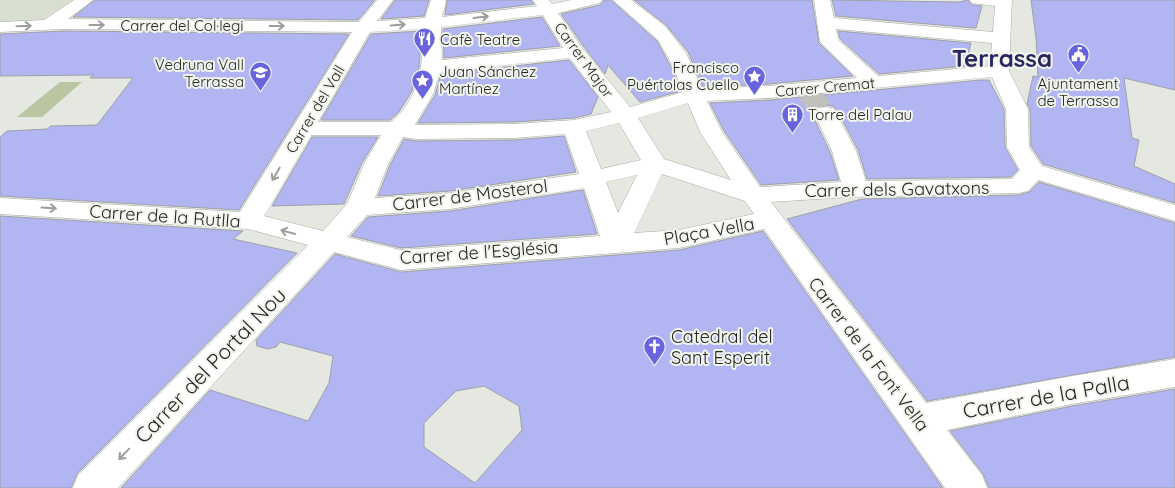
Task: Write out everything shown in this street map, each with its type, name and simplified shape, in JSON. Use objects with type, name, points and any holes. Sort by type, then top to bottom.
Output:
[{"type":"street","points":[[48,25],[85,0]]},
{"type":"street","name":"Carrer del Vall","points":[[248,221],[364,27],[386,0]]},
{"type":"street","name":"Carrer del Col·legi","points":[[0,27],[48,25],[364,27],[435,12],[541,6],[594,0]]},
{"type":"street","name":"Plaça Vella","points":[[620,0],[657,28],[670,43],[696,93],[712,135],[766,202]]},
{"type":"street","points":[[822,0],[829,42],[873,82]]},
{"type":"street","points":[[978,0],[1004,1],[999,71],[1017,109],[1018,147],[1026,179]]},
{"type":"street","name":"Carrer Major","points":[[541,6],[624,113]]},
{"type":"street","name":"Carrer del Portal Nou","points":[[92,488],[328,242],[359,207],[376,164],[396,129],[410,119],[423,94],[432,67],[435,12]]},
{"type":"street","points":[[826,23],[1001,38]]},
{"type":"street","points":[[432,67],[576,52]]},
{"type":"street","name":"Carrer Cremat","points":[[696,93],[806,91],[873,82],[999,71]]},
{"type":"street","points":[[303,128],[396,129],[416,132],[514,131],[574,127],[696,93]]},
{"type":"street","points":[[624,113],[655,164]]},
{"type":"street","points":[[825,113],[844,151],[856,189]]},
{"type":"street","points":[[574,127],[587,180],[608,243]]},
{"type":"street","points":[[587,180],[655,164]]},
{"type":"street","points":[[608,243],[655,164]]},
{"type":"street","name":"Plaça Vella","points":[[655,164],[766,202]]},
{"type":"street","name":"Carrer dels Gavatxons","points":[[766,202],[856,189],[1026,179],[1088,186],[1175,213]]},
{"type":"street","name":"Carrer de Mosterol","points":[[359,207],[450,201],[587,180]]},
{"type":"street","name":"Plaça Vella","points":[[608,243],[679,239],[766,202]]},
{"type":"street","name":"Carrer de la Font Vella","points":[[766,202],[803,267],[968,488]]},
{"type":"street","name":"Carrer de la Rutlla","points":[[0,206],[248,221],[328,242]]},
{"type":"street","name":"Carrer de l'Església","points":[[328,242],[401,260],[608,243]]},
{"type":"street","name":"Carrer de la Palla","points":[[918,420],[1072,390],[1175,373]]},
{"type":"shaded area","points":[[0,0],[76,0],[50,18],[40,21],[6,23],[0,21]]},
{"type":"green space","points":[[60,82],[82,82],[42,117],[17,117]]},
{"type":"building","points":[[95,0],[375,0],[358,20],[73,17]]},
{"type":"building","points":[[395,0],[429,0],[424,16],[381,19]]},
{"type":"building","points":[[447,0],[531,0],[534,4],[445,15]]},
{"type":"building","points":[[604,0],[611,0],[657,41],[681,91],[640,102],[608,65],[605,74],[561,14],[600,5]]},
{"type":"building","points":[[634,0],[812,0],[819,43],[853,76],[769,84],[703,87],[688,52],[666,25]]},
{"type":"building","points":[[832,0],[959,2],[968,0],[972,5],[982,6],[976,28],[974,28],[836,16]]},
{"type":"building","points":[[1031,0],[1175,0],[1175,90],[1124,78],[1132,138],[1139,140],[1134,166],[1175,184],[1175,203],[1043,164],[1031,146],[1030,109],[1027,104],[1033,76],[1038,77],[1036,38]]},
{"type":"building","points":[[542,17],[560,46],[444,58],[443,29]]},
{"type":"building","points":[[64,31],[349,34],[239,210],[0,196],[0,137],[7,131],[47,129],[51,126],[97,125],[133,78],[90,78],[94,75],[0,76],[0,34]]},
{"type":"building","points":[[422,31],[419,67],[412,91],[399,112],[390,120],[321,120],[371,34]]},
{"type":"building","points":[[838,31],[971,43],[965,66],[879,74],[840,39]]},
{"type":"building","points":[[569,60],[598,97],[591,114],[574,118],[514,122],[418,123],[435,95],[441,74]]},
{"type":"building","points":[[989,80],[1004,109],[1005,147],[1018,170],[1011,177],[867,179],[858,150],[838,112],[833,106],[825,105],[815,107],[812,114],[830,152],[839,180],[761,185],[724,131],[710,103],[769,100]]},
{"type":"building","points":[[564,136],[576,172],[450,191],[378,196],[390,165],[404,139],[416,141],[514,140]]},
{"type":"building","points":[[312,137],[378,137],[362,163],[344,204],[272,206]]},
{"type":"building","points":[[1039,182],[1175,223],[1175,357],[927,401],[787,219],[862,199],[1019,195],[1029,192]]},
{"type":"building","points":[[583,190],[597,234],[401,248],[351,236],[368,217],[450,211]]},
{"type":"building","points":[[0,216],[243,231],[233,239],[297,253],[77,474],[71,488],[0,488]]},
{"type":"building","points":[[763,231],[943,488],[121,488],[210,390],[308,421],[329,383],[333,356],[280,342],[276,347],[268,349],[257,346],[256,340],[335,254],[401,272],[679,250]],"holes":[[[484,386],[519,406],[522,430],[475,483],[424,447],[424,423],[456,391]]]},
{"type":"building","points":[[1175,389],[1175,488],[989,488],[983,474],[950,431],[1072,406]]},
{"type":"tunnel","points":[[808,92],[825,113]]},
{"type":"place","name":"Cafè Teatre","points":[[424,58]]},
{"type":"place","name":"Ajuntament de Terrassa","points":[[1078,74]]},
{"type":"place","name":"Vedruna Vall Terrassa","points":[[260,92]]},
{"type":"place","name":"Francisco Puértolas Cuello","points":[[755,95]]},
{"type":"place","name":"Juan Sánchez Martínez","points":[[423,99]]},
{"type":"place","name":"Torre del Palau","points":[[792,133]]},
{"type":"place","name":"Catedral del Sant Esperit","points":[[655,365]]},
{"type":"district","name":"Terrassa","points":[[1002,58]]}]
